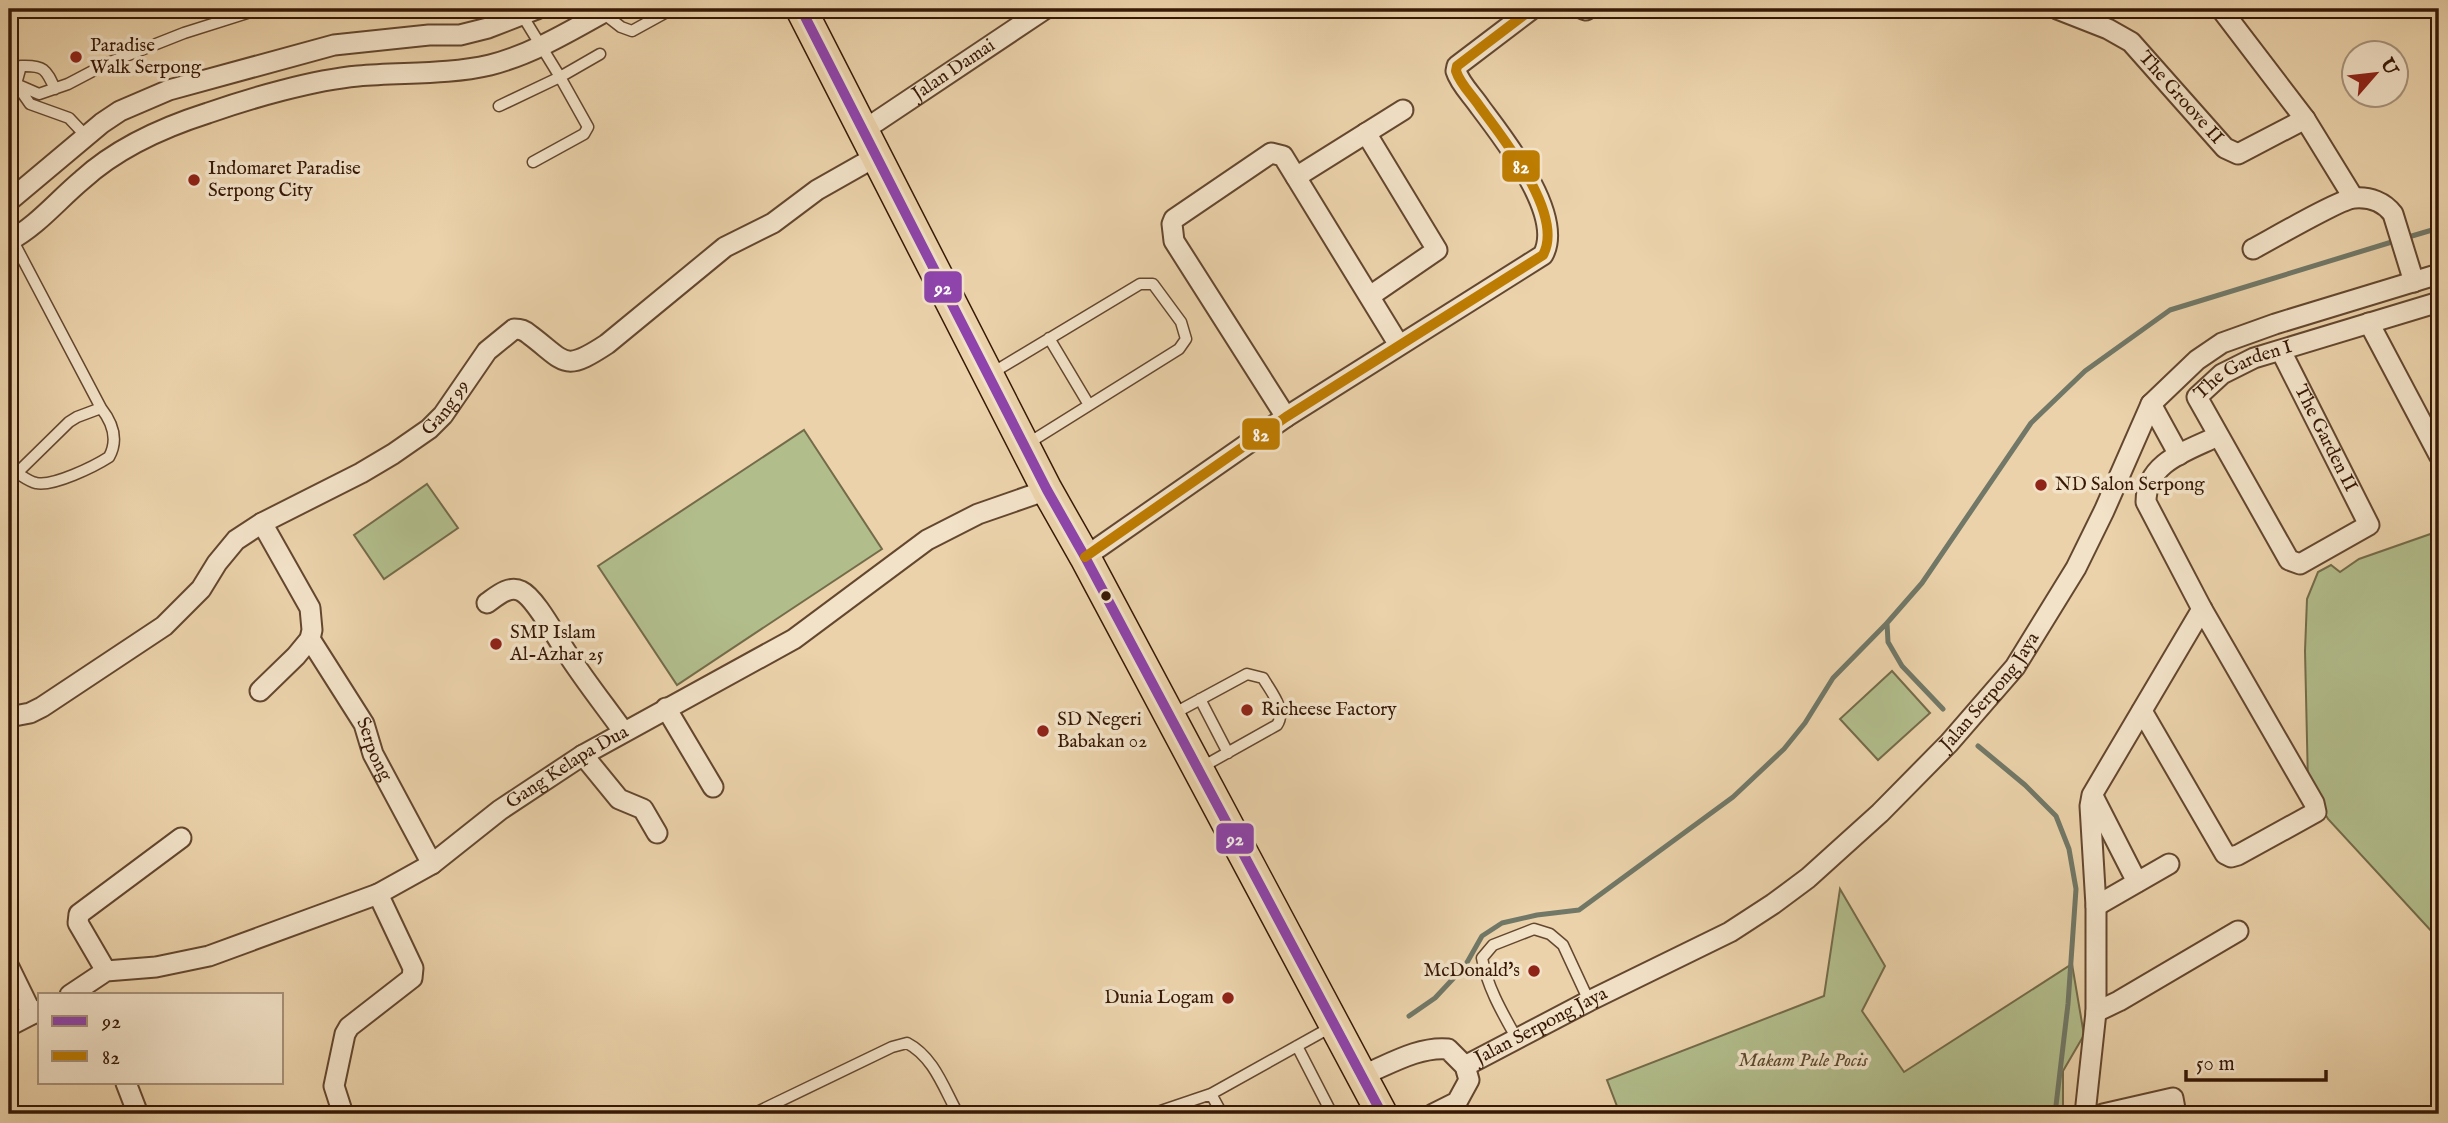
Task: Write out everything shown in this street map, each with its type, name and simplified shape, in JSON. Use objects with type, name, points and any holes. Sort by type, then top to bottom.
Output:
[{"type":"main road","points":[[801,9],[1024,445],[1382,1114]]},
{"type":"street","name":"Jalan Damai","points":[[864,130],[1045,9]]},
{"type":"street","points":[[1085,557],[1286,418],[1539,259],[1546,250],[1548,226],[1545,213],[1520,164],[1456,71],[1457,66],[1532,9]]},
{"type":"street","name":"The Groove II","points":[[2057,9],[2131,41],[2225,148],[2238,154],[2305,119]]},
{"type":"street","points":[[2221,9],[2305,119],[2353,197]]},
{"type":"street","points":[[10,237],[45,216],[83,178],[124,150],[163,129],[209,112],[310,84],[355,76],[462,71],[493,64],[540,47],[606,11]]},
{"type":"street","points":[[9,201],[120,111],[169,90],[334,46],[429,35],[460,35],[530,12]]},
{"type":"street","points":[[304,53],[310,84]]},
{"type":"street","points":[[1296,177],[1403,110]]},
{"type":"street","points":[[1366,133],[1437,250],[1370,296]]},
{"type":"street","points":[[1286,418],[1174,241],[1172,224],[1174,219],[1271,153],[1283,156],[1399,345]]},
{"type":"street","name":"Gang 99","points":[[9,717],[30,713],[42,707],[164,626],[201,589],[236,540],[262,523],[361,473],[429,429],[443,415],[488,351],[514,329],[523,330],[554,356],[566,362],[587,357],[607,344],[725,247],[773,223],[817,190],[877,156]]},
{"type":"street","points":[[2253,248],[2353,197],[2377,201],[2387,206],[2393,214],[2414,282]]},
{"type":"street","name":"Jalan Serpong Jaya","points":[[1465,1066],[1589,1000],[1730,932],[1773,904],[1857,835],[1931,763],[2015,667],[2076,568],[2151,404],[2197,360],[2222,342],[2439,274]]},
{"type":"street","name":"The Garden I","points":[[2370,525],[2300,564],[2288,560],[2197,397],[2222,374],[2254,358],[2439,302]]},
{"type":"street","points":[[2370,323],[2439,455]]},
{"type":"street","name":"The Garden II","points":[[2281,351],[2370,525]]},
{"type":"street","points":[[2151,404],[2179,455]]},
{"type":"street","points":[[2141,711],[2225,854],[2231,857],[2238,855],[2316,812],[2315,803],[2202,609],[2159,530],[2147,502],[2146,488],[2153,474],[2179,455],[2218,436]]},
{"type":"street","name":"Gang Kelapa Dua","points":[[106,971],[168,965],[209,956],[378,894],[432,864],[500,810],[583,755],[794,639],[927,540],[978,514],[1048,490]]},
{"type":"street","points":[[260,691],[296,656],[310,639],[312,630],[310,608],[262,523]]},
{"type":"street","points":[[487,603],[513,589],[521,591],[531,599],[623,731]]},
{"type":"street","points":[[2085,1114],[2096,1012],[2096,906],[2090,806],[2092,795],[2202,609]]},
{"type":"street","name":"Serpong","points":[[310,639],[364,724],[373,754],[432,864]]},
{"type":"street","points":[[666,708],[713,787]]},
{"type":"street","points":[[583,755],[619,799],[643,809],[657,834]]},
{"type":"street","points":[[2092,795],[2137,882]]},
{"type":"street","points":[[79,993],[106,971],[78,923],[79,914],[181,838]]},
{"type":"street","points":[[2096,906],[2169,864]]},
{"type":"street","points":[[343,1114],[334,1086],[345,1034],[349,1027],[412,978],[413,968],[378,894]]},
{"type":"street","points":[[2096,1012],[2238,932]]},
{"type":"street","points":[[9,967],[36,1012],[9,1026]]},
{"type":"street","name":"Jalan Serpong Jaya","points":[[1361,1076],[1422,1051],[1448,1049],[1465,1066],[1469,1080],[1457,1102],[1433,1114]]},
{"type":"street","points":[[126,1084],[138,1114]]},
{"type":"street","points":[[2103,1114],[2172,1098],[2176,1114]]},
{"type":"lane","points":[[16,84],[39,94],[68,85],[108,63],[171,38],[260,9]]},
{"type":"lane","points":[[606,11],[621,27],[632,31],[671,9]]},
{"type":"lane","points":[[530,12],[540,47],[587,123],[586,131],[533,162]]},
{"type":"lane","points":[[499,106],[560,77],[600,54]]},
{"type":"lane","points":[[16,84],[21,66],[38,65],[48,72],[55,89]]},
{"type":"lane","points":[[9,70],[30,104],[69,118],[86,136]]},
{"type":"lane","points":[[10,237],[101,408],[110,419],[114,442],[109,457],[58,480],[35,484],[13,471],[69,422],[101,408]]},
{"type":"lane","points":[[988,375],[1140,284],[1153,284],[1181,322],[1186,339],[1178,349],[1024,445]]},
{"type":"lane","points":[[1049,338],[1088,405]]},
{"type":"lane","points":[[1170,716],[1242,675],[1255,674],[1263,678],[1282,712],[1277,725],[1198,769]]},
{"type":"lane","points":[[1200,699],[1228,753]]},
{"type":"lane","points":[[1517,1039],[1500,1008],[1484,967],[1482,958],[1493,945],[1534,929],[1550,934],[1563,945],[1589,1000]]},
{"type":"lane","points":[[1152,1114],[1212,1094],[1333,1026]]},
{"type":"lane","points":[[753,1114],[892,1047],[907,1043],[920,1050],[930,1061],[958,1114]]},
{"type":"lane","points":[[1297,1046],[1332,1114]]},
{"type":"lane","points":[[1212,1094],[1222,1114]]},
{"type":"green space","points":[[804,430],[882,549],[677,685],[598,566]]},
{"type":"green space","points":[[427,484],[458,528],[384,579],[354,535]]},
{"type":"green space","points":[[2439,531],[2439,929],[2434,934],[2328,819],[2308,784],[2305,651],[2307,599],[2318,572],[2331,565],[2340,572],[2359,559]]},
{"type":"green space","points":[[1892,671],[1930,713],[1878,760],[1840,719]]},
{"type":"green space","name":"Makam Pule Pocis","points":[[1840,889],[1885,966],[1862,1011],[1904,1072],[2072,964],[2084,1035],[2063,1071],[2063,1114],[1620,1114],[1607,1080],[1824,996]]},
{"type":"waterway","points":[[2405,238],[2439,228]]},
{"type":"waterway","points":[[1409,1016],[1435,998],[1465,966],[1482,936],[1502,923],[1579,910],[1733,797],[1784,749],[1805,723],[1833,678],[1922,583],[2031,423],[2085,371],[2170,310],[2395,241]]},
{"type":"waterway","points":[[1887,623],[1888,642],[1902,666],[1943,709]]},
{"type":"waterway","points":[[1978,746],[2025,785],[2056,816],[2069,849],[2076,889],[2068,1004],[2055,1114]]},
{"type":"transit line","name":"92","points":[[801,9],[1047,490],[1382,1114]]},
{"type":"transit line","name":"82","points":[[1085,557],[1286,417],[1543,255],[1548,238],[1546,219],[1539,199],[1516,157],[1463,85],[1456,71],[1457,66],[1532,9]]},
{"type":"place","name":"Paradise Walk Serpong","points":[[76,57]]},
{"type":"place","name":"Indomaret Paradise Serpong City","points":[[194,180]]},
{"type":"place","name":"ND Salon Serpong","points":[[2041,485]]},
{"type":"place","name":"SMP Islam Al-Azhar 25","points":[[496,644]]},
{"type":"place","name":"Richeese Factory","points":[[1247,710]]},
{"type":"place","name":"SD Negeri Babakan 02","points":[[1043,731]]},
{"type":"place","name":"McDonald's","points":[[1534,971]]},
{"type":"place","name":"Dunia Logam","points":[[1228,998]]}]
